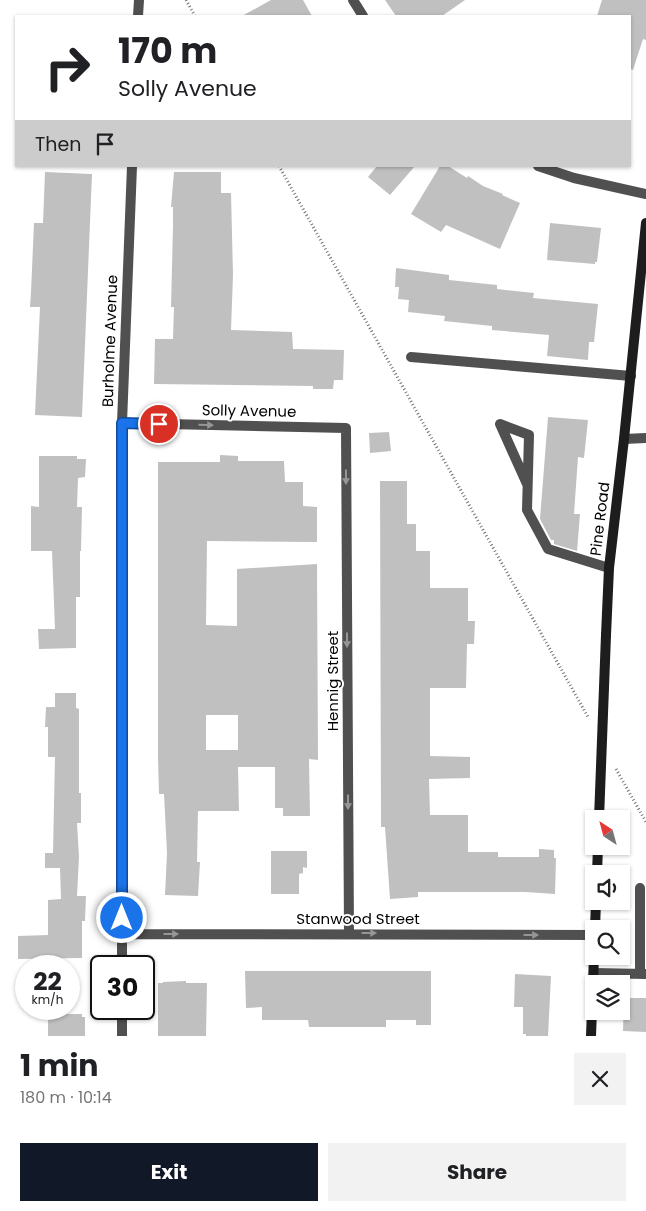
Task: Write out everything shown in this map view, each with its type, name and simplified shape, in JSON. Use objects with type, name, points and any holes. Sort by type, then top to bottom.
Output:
[{"type":"street","points":[[138,15],[139,0]]},
{"type":"street","points":[[353,0],[362,15]]},
{"type":"street","name":"Burholme Avenue","points":[[122,955],[122,423],[132,167]]},
{"type":"street","points":[[541,167],[574,178],[646,194]]},
{"type":"street","name":"Pine Road","points":[[599,810],[609,568],[646,223]]},
{"type":"street","points":[[412,357],[630,376]]},
{"type":"street","name":"Solly Avenue","points":[[122,423],[346,428]]},
{"type":"street","points":[[528,484],[500,424],[529,435],[528,484],[527,510],[548,549],[609,568]]},
{"type":"street","name":"Hennig Street","points":[[346,428],[349,933]]},
{"type":"street","points":[[624,438],[646,438]]},
{"type":"street","points":[[594,973],[643,974],[640,888]]},
{"type":"street","name":"Stanwood Street","points":[[122,934],[585,935]]},
{"type":"street","points":[[591,1036],[594,965]]},
{"type":"street","points":[[122,1020],[122,1036]]},
{"type":"path","points":[[186,0],[194,15]]},
{"type":"path","points":[[280,167],[590,722]]},
{"type":"path","points":[[612,762],[646,822]]},
{"type":"building","points":[[271,0],[303,0],[311,15],[244,15]]},
{"type":"building","points":[[385,0],[465,0],[443,15],[395,15]]},
{"type":"building","points":[[602,0],[646,0],[646,40],[643,39],[633,70],[631,69],[631,15],[597,15]]},
{"type":"building","points":[[376,167],[414,167],[390,195],[368,177]]},
{"type":"building","points":[[439,167],[450,167],[467,178],[468,176],[483,186],[520,203],[500,249],[446,225],[441,232],[411,214]]},
{"type":"building","points":[[45,172],[92,174],[82,417],[35,415],[40,307],[30,307],[34,223],[43,223]]},
{"type":"building","points":[[174,172],[221,172],[221,193],[231,193],[233,275],[231,330],[292,332],[293,349],[344,350],[343,380],[334,380],[333,389],[313,389],[313,386],[154,384],[155,339],[173,339],[174,307],[171,307],[173,207],[171,207]]},
{"type":"building","points":[[550,223],[601,228],[597,262],[595,264],[547,260]]},
{"type":"building","points":[[396,268],[449,275],[449,280],[497,285],[497,289],[534,293],[533,298],[598,304],[594,342],[589,342],[588,360],[547,356],[549,335],[492,330],[492,326],[444,321],[445,316],[408,312],[409,300],[398,299],[399,287],[395,287]]},
{"type":"building","points":[[548,417],[588,420],[584,458],[578,457],[574,514],[580,514],[577,551],[554,544],[554,540],[551,540],[540,519]]},
{"type":"building","points":[[389,432],[391,451],[370,453],[369,433]]},
{"type":"building","points":[[220,455],[238,456],[238,461],[284,461],[285,482],[303,482],[303,506],[317,507],[317,542],[207,541],[206,625],[237,626],[237,569],[317,564],[318,760],[309,759],[310,816],[283,816],[283,808],[275,808],[275,767],[238,767],[239,811],[198,811],[197,862],[200,862],[198,896],[165,895],[167,853],[164,794],[159,794],[158,758],[158,462],[220,462]],"holes":[[[206,715],[238,715],[238,750],[206,750]]]},
{"type":"building","points":[[39,456],[77,456],[77,459],[86,459],[85,477],[78,478],[77,507],[82,507],[80,597],[76,597],[76,648],[39,649],[38,629],[55,629],[52,551],[31,551],[31,506],[39,507]]},
{"type":"building","points":[[380,481],[407,481],[407,524],[416,524],[416,551],[430,551],[430,588],[468,588],[468,621],[475,621],[474,644],[467,644],[466,688],[430,688],[430,756],[470,757],[470,778],[429,779],[430,815],[468,815],[468,852],[498,852],[498,857],[539,857],[539,849],[554,850],[554,858],[556,858],[555,894],[525,892],[418,892],[418,897],[390,899],[385,827],[381,827]]},
{"type":"building","points":[[55,693],[76,693],[76,708],[79,709],[79,793],[81,793],[81,823],[77,823],[79,857],[77,896],[86,896],[85,921],[82,921],[82,958],[80,958],[80,955],[18,955],[18,936],[48,935],[48,900],[61,899],[60,868],[45,868],[45,853],[53,853],[55,757],[48,757],[48,727],[45,727],[46,707],[55,707]]},
{"type":"building","points":[[271,851],[307,851],[307,868],[303,867],[303,873],[299,874],[299,894],[271,894]]},
{"type":"building","points":[[245,971],[431,971],[431,1025],[416,1025],[416,1020],[386,1020],[386,1027],[309,1027],[308,1020],[262,1020],[262,1007],[246,1008]]},
{"type":"building","points":[[515,974],[551,976],[548,1036],[526,1036],[526,1034],[523,1034],[523,1007],[514,1007]]},
{"type":"building","points":[[186,981],[186,983],[207,983],[206,1036],[158,1036],[158,983]]},
{"type":"building","points":[[630,998],[646,998],[646,1032],[623,1031],[623,1020],[630,1020]]},
{"type":"building","points":[[80,1014],[82,1014],[82,1017],[85,1017],[85,1036],[48,1036],[48,1020],[80,1020]]},
{"type":"route","points":[[122,918],[122,423],[159,424]]}]
